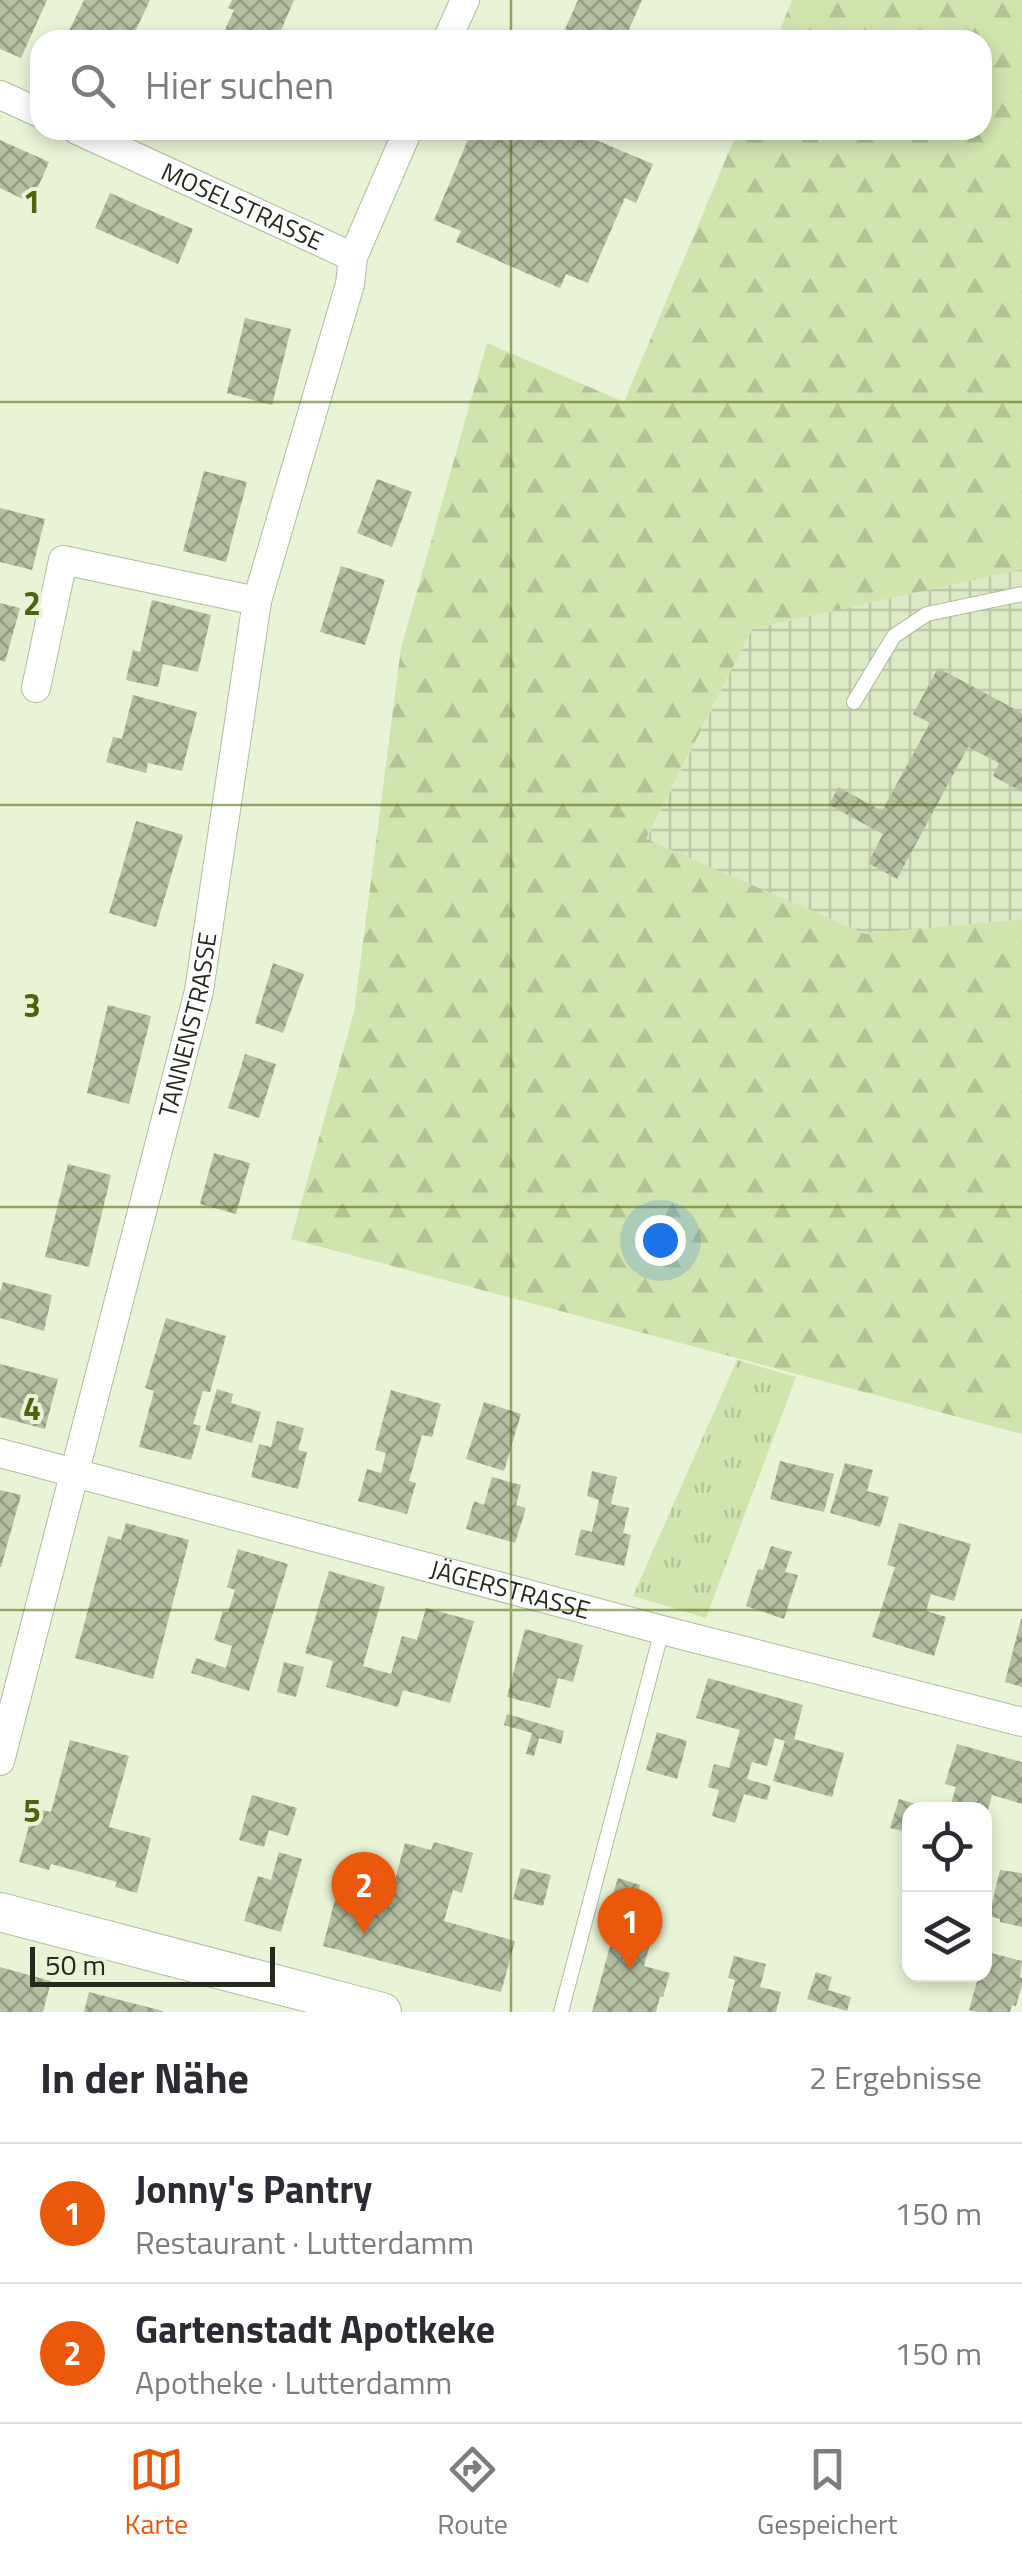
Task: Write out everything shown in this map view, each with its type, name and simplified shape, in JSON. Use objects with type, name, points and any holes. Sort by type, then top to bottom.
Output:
[{"type":"street","points":[[452,30],[465,0]]},
{"type":"street","points":[[0,95],[30,108]]},
{"type":"street","name":"MOSELSTRASSE","points":[[96,140],[352,270]]},
{"type":"street","name":"TANNENSTRASSE","points":[[0,1760],[199,991],[257,602],[352,270],[404,140]]},
{"type":"street","points":[[36,688],[63,560],[257,602]]},
{"type":"street","name":"JÄGERSTRASSE","points":[[0,1453],[1022,1722]]},
{"type":"street","points":[[0,1912],[382,2012]]},
{"type":"lane","points":[[854,702],[894,636],[927,614],[1022,594]]},
{"type":"lane","points":[[561,2012],[662,1630]]},
{"type":"shaded area","points":[[1022,569],[1022,919],[865,934],[646,840],[752,629]]},
{"type":"green space","points":[[792,0],[1022,0],[1022,569],[752,629],[646,839],[865,934],[1022,919],[1022,1434],[291,1239],[354,1012],[401,648],[487,343],[624,402],[734,140],[992,140],[992,30],[780,30]]},
{"type":"green space","points":[[737,1360],[796,1377],[706,1618],[633,1596]]},
{"type":"building","points":[[0,0],[47,0],[34,30],[30,30],[21,58],[0,49]]},
{"type":"building","points":[[84,0],[150,0],[136,30],[69,30]]},
{"type":"building","points":[[232,0],[294,0],[281,30],[225,30],[234,10],[228,8]]},
{"type":"building","points":[[578,0],[642,0],[629,30],[564,30]]},
{"type":"building","points":[[0,140],[49,162],[31,203],[0,188]]},
{"type":"building","points":[[468,140],[596,140],[653,164],[636,203],[625,198],[588,283],[566,274],[560,288],[456,242],[461,231],[434,220]]},
{"type":"building","points":[[110,193],[193,229],[178,264],[95,228]]},
{"type":"building","points":[[245,318],[291,329],[272,405],[227,393]]},
{"type":"building","points":[[204,471],[247,482],[226,562],[183,551]]},
{"type":"building","points":[[377,479],[412,492],[392,547],[357,533]]},
{"type":"building","points":[[0,508],[45,519],[32,570],[0,562]]},
{"type":"building","points":[[341,566],[385,580],[365,645],[320,632]]},
{"type":"building","points":[[152,600],[211,615],[198,672],[163,664],[158,687],[126,680],[133,650],[140,652]]},
{"type":"building","points":[[0,603],[20,608],[5,662],[0,660]]},
{"type":"building","points":[[938,668],[1022,713],[1022,792],[993,776],[999,763],[968,747],[897,879],[868,863],[883,834],[829,805],[838,787],[882,811],[930,723],[913,714]]},
{"type":"building","points":[[133,695],[197,712],[182,771],[148,763],[146,773],[106,762],[113,737],[122,739]]},
{"type":"building","points":[[136,821],[183,835],[156,927],[109,913]]},
{"type":"building","points":[[273,963],[304,974],[283,1033],[255,1023]]},
{"type":"building","points":[[108,1005],[151,1016],[129,1104],[87,1093]]},
{"type":"building","points":[[245,1054],[276,1064],[259,1118],[228,1108]]},
{"type":"building","points":[[214,1153],[250,1163],[236,1214],[200,1204]]},
{"type":"building","points":[[68,1164],[111,1175],[89,1267],[45,1257]]},
{"type":"building","points":[[3,1282],[52,1295],[44,1331],[0,1318]]},
{"type":"building","points":[[166,1318],[226,1336],[210,1392],[203,1391],[193,1424],[201,1426],[191,1460],[139,1447],[154,1391],[145,1388]]},
{"type":"building","points":[[0,1364],[58,1379],[45,1429],[0,1417]]},
{"type":"building","points":[[217,1389],[233,1394],[231,1403],[261,1412],[252,1443],[205,1430]]},
{"type":"building","points":[[391,1390],[441,1404],[432,1437],[422,1435],[409,1481],[416,1483],[407,1514],[358,1501],[367,1469],[381,1473],[386,1453],[375,1450]]},
{"type":"building","points":[[484,1402],[521,1414],[504,1471],[466,1459]]},
{"type":"building","points":[[277,1421],[304,1428],[298,1450],[307,1452],[298,1489],[251,1477],[259,1444],[271,1447]]},
{"type":"building","points":[[780,1461],[834,1474],[824,1512],[770,1499]]},
{"type":"building","points":[[845,1463],[873,1470],[867,1491],[889,1497],[880,1527],[830,1513]]},
{"type":"building","points":[[592,1471],[617,1477],[611,1504],[629,1508],[623,1533],[631,1535],[624,1566],[575,1555],[581,1529],[592,1532],[599,1500],[587,1496]]},
{"type":"building","points":[[492,1477],[521,1485],[516,1505],[526,1508],[515,1543],[466,1529],[474,1501],[484,1505]]},
{"type":"building","points":[[0,1490],[21,1495],[1,1567],[0,1567]]},
{"type":"building","points":[[126,1523],[189,1540],[153,1679],[75,1658],[108,1536],[121,1540]]},
{"type":"building","points":[[899,1523],[971,1544],[954,1601],[931,1594],[926,1611],[946,1617],[934,1656],[872,1637],[895,1567],[887,1565]]},
{"type":"building","points":[[771,1546],[792,1552],[785,1572],[798,1575],[784,1619],[746,1606],[758,1569],[763,1570]]},
{"type":"building","points":[[238,1549],[288,1564],[249,1691],[191,1673],[196,1658],[226,1668],[232,1646],[214,1640],[235,1590],[227,1587]]},
{"type":"building","points":[[329,1571],[385,1587],[363,1666],[391,1674],[402,1636],[417,1640],[426,1608],[474,1621],[450,1703],[403,1690],[398,1707],[326,1687],[333,1661],[305,1653]]},
{"type":"building","points":[[1022,1619],[1022,1687],[1005,1682]]},
{"type":"building","points":[[525,1629],[583,1645],[573,1682],[558,1678],[550,1708],[507,1697]]},
{"type":"building","points":[[284,1662],[304,1667],[296,1697],[277,1692]]},
{"type":"building","points":[[708,1678],[803,1705],[794,1739],[844,1753],[832,1797],[773,1781],[785,1741],[775,1738],[767,1766],[752,1762],[747,1779],[771,1786],[767,1800],[744,1794],[735,1823],[712,1816],[719,1790],[708,1787],[714,1764],[729,1768],[740,1730],[696,1718]]},
{"type":"building","points":[[507,1714],[564,1731],[561,1744],[539,1738],[534,1756],[526,1754],[532,1733],[504,1725]]},
{"type":"building","points":[[657,1732],[687,1741],[677,1779],[646,1770]]},
{"type":"building","points":[[70,1740],[129,1756],[109,1827],[151,1838],[137,1893],[115,1887],[117,1882],[51,1864],[49,1870],[19,1862],[34,1808],[51,1812]]},
{"type":"building","points":[[957,1744],[1022,1762],[1022,1804],[992,1795],[990,1802],[951,1802],[956,1787],[945,1784]]},
{"type":"building","points":[[252,1795],[297,1808],[288,1836],[269,1830],[264,1847],[239,1840]]},
{"type":"building","points":[[899,1799],[909,1802],[902,1802],[902,1831],[890,1828]]},
{"type":"building","points":[[434,1842],[473,1853],[462,1893],[453,1890],[444,1921],[515,1941],[501,1992],[323,1946],[340,1880],[391,1894],[405,1843],[431,1850]]},
{"type":"building","points":[[279,1852],[302,1859],[281,1932],[244,1921],[258,1876],[271,1880]]},
{"type":"building","points":[[521,1868],[551,1875],[543,1906],[513,1899]]},
{"type":"building","points":[[1000,1870],[1022,1873],[1022,1927],[992,1917]]},
{"type":"building","points":[[618,1878],[640,1885],[633,1908],[611,1901]]},
{"type":"building","points":[[613,1935],[650,1944],[644,1966],[670,1973],[656,2012],[592,2012]]},
{"type":"building","points":[[992,1953],[1022,1961],[1022,1985],[1016,2006],[1012,2005],[1010,2012],[969,2010],[977,1982],[992,1982]]},
{"type":"building","points":[[734,1956],[766,1964],[760,1987],[781,1992],[776,2012],[727,2012],[735,1980],[728,1978]]},
{"type":"building","points":[[0,1967],[51,1981],[43,2012],[0,2012]]},
{"type":"building","points":[[816,1972],[832,1977],[828,1990],[851,1997],[847,2011],[807,1999]]},
{"type":"building","points":[[89,1992],[163,2011],[163,2012],[84,2012]]},
{"type":"place","name":"Gartenstadt Apotkeke","points":[[364,1934]]},
{"type":"place","name":"Jonny's Pantry","points":[[630,1970]]}]
